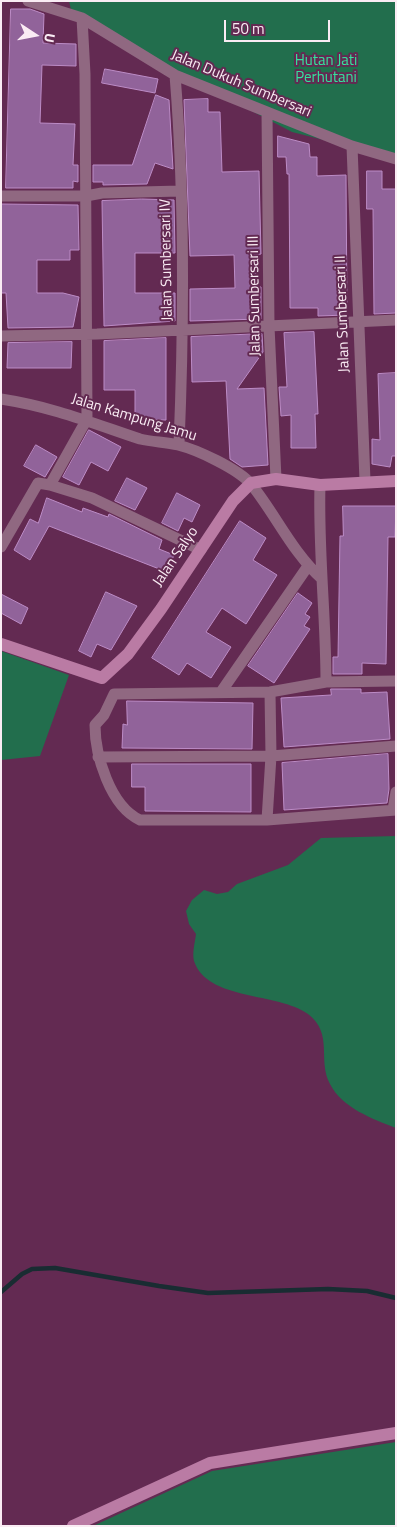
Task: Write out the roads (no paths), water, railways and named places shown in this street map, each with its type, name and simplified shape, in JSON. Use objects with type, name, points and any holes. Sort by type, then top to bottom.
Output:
[{"type":"street","name":"Jalan Dukuh Sumbersari","points":[[28,1],[82,18],[175,75],[352,146],[396,159]]},
{"type":"street","points":[[50,485],[87,419],[85,74],[82,18]]},
{"type":"street","name":"Jalan Sumbersari IV","points":[[175,75],[183,329],[179,445]]},
{"type":"street","name":"Jalan Sumbersari III","points":[[267,112],[269,326],[276,479]]},
{"type":"street","name":"Jalan Sumbersari II","points":[[352,146],[364,481]]},
{"type":"street","points":[[1,196],[86,196],[102,193],[180,191]]},
{"type":"street","points":[[1,336],[396,320]]},
{"type":"street","name":"Jalan Kampung Jamu","points":[[1,399],[35,404],[87,419],[143,439],[179,445],[216,459],[251,483]]},
{"type":"street","points":[[322,579],[308,566],[251,483],[276,479],[320,485],[364,481],[396,481]]},
{"type":"street","points":[[2,545],[38,483],[92,498],[201,550]]},
{"type":"street","name":"Jalan Salyo","points":[[102,678],[128,654],[201,550],[233,500],[251,483]]},
{"type":"street","points":[[320,485],[322,579],[326,620],[326,682]]},
{"type":"street","points":[[221,692],[308,566]]},
{"type":"street","points":[[1,644],[102,678],[114,694]]},
{"type":"street","points":[[114,694],[270,692],[326,682],[396,680]]},
{"type":"street","points":[[267,820],[271,756],[270,692]]},
{"type":"street","points":[[114,694],[104,715],[95,725],[98,757],[119,803],[130,815],[140,820],[267,820],[394,810],[396,792]]},
{"type":"street","points":[[98,757],[271,756],[396,746]]},
{"type":"street","points":[[73,1526],[210,1463],[396,1433]]},
{"type":"waterway","points":[[1,1292],[22,1274],[32,1269],[55,1268],[208,1293],[328,1289],[367,1291],[396,1298]]},
{"type":"park label","name":"Hutan Jati Perhutani","points":[[326,70]]}]
